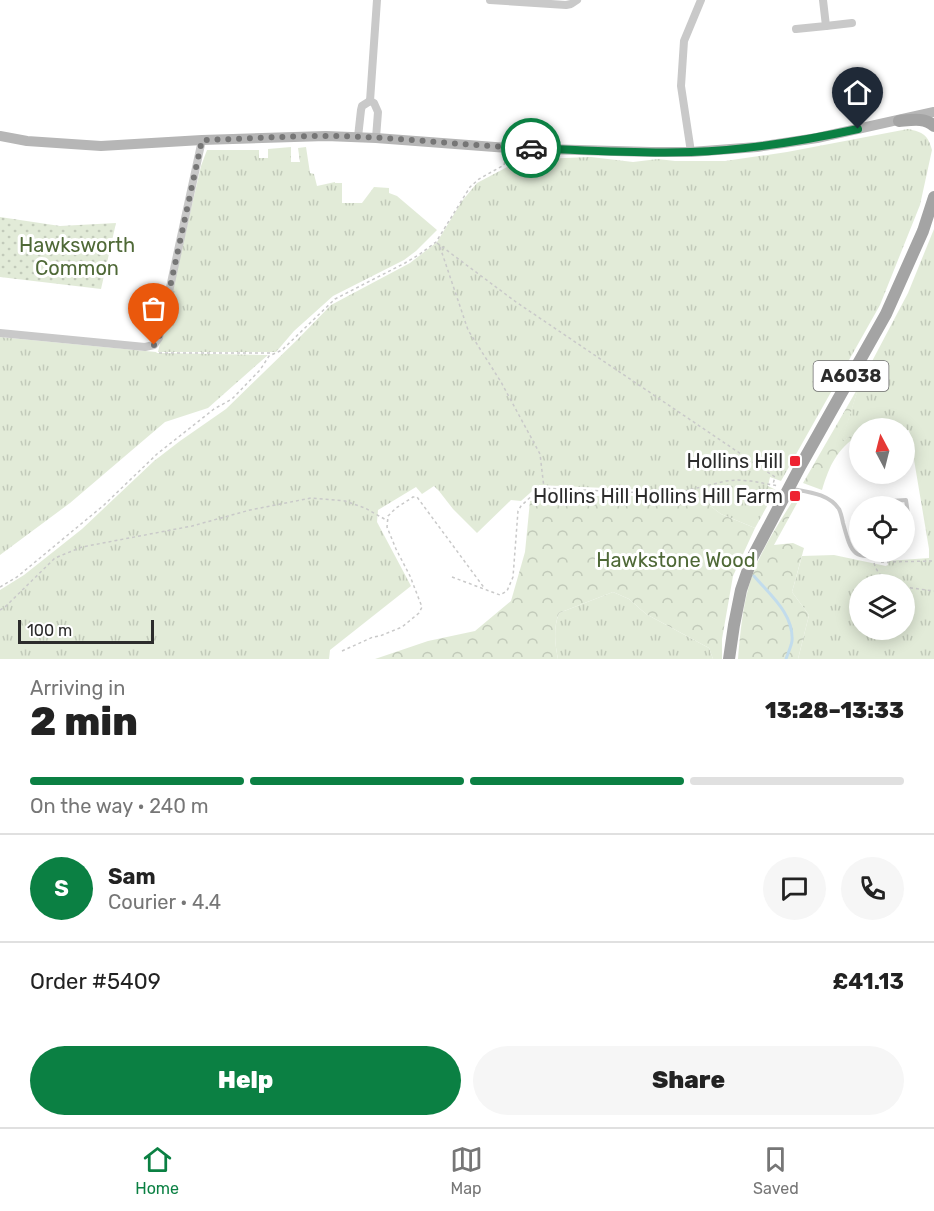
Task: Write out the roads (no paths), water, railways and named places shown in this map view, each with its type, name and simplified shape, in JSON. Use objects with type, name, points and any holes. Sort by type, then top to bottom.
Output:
[{"type":"main road","points":[[899,121],[925,120],[934,126]]},
{"type":"main road","name":"A6038","points":[[729,659],[741,590],[752,558],[886,314],[923,231],[934,196]]},
{"type":"street","points":[[370,101],[377,0]]},
{"type":"street","points":[[490,0],[566,5],[577,0]]},
{"type":"street","points":[[691,152],[681,74],[684,41],[702,0]]},
{"type":"street","points":[[823,0],[825,26]]},
{"type":"street","points":[[796,29],[852,23]]},
{"type":"street","points":[[358,137],[362,106],[370,101]]},
{"type":"street","points":[[370,101],[378,112],[376,138]]},
{"type":"street","points":[[0,136],[27,141],[101,146],[326,136],[508,148],[691,152],[757,147],[818,138],[934,112]]},
{"type":"street","points":[[0,333],[145,347],[154,345],[159,338],[202,140]]},
{"type":"lane","points":[[789,488],[822,496],[838,508],[849,543]]},
{"type":"waterway","points":[[754,576],[780,606],[789,622],[792,641],[786,659]]},
{"type":"place","name":"Hollins Hill","points":[[795,461]]},
{"type":"place","name":"Hollins Hill Hollins Hill Farm","points":[[795,496]]},
{"type":"park label","name":"Hawksworth Common","points":[[77,256]]},
{"type":"park label","name":"Hawkstone Wood","points":[[676,560]]}]
